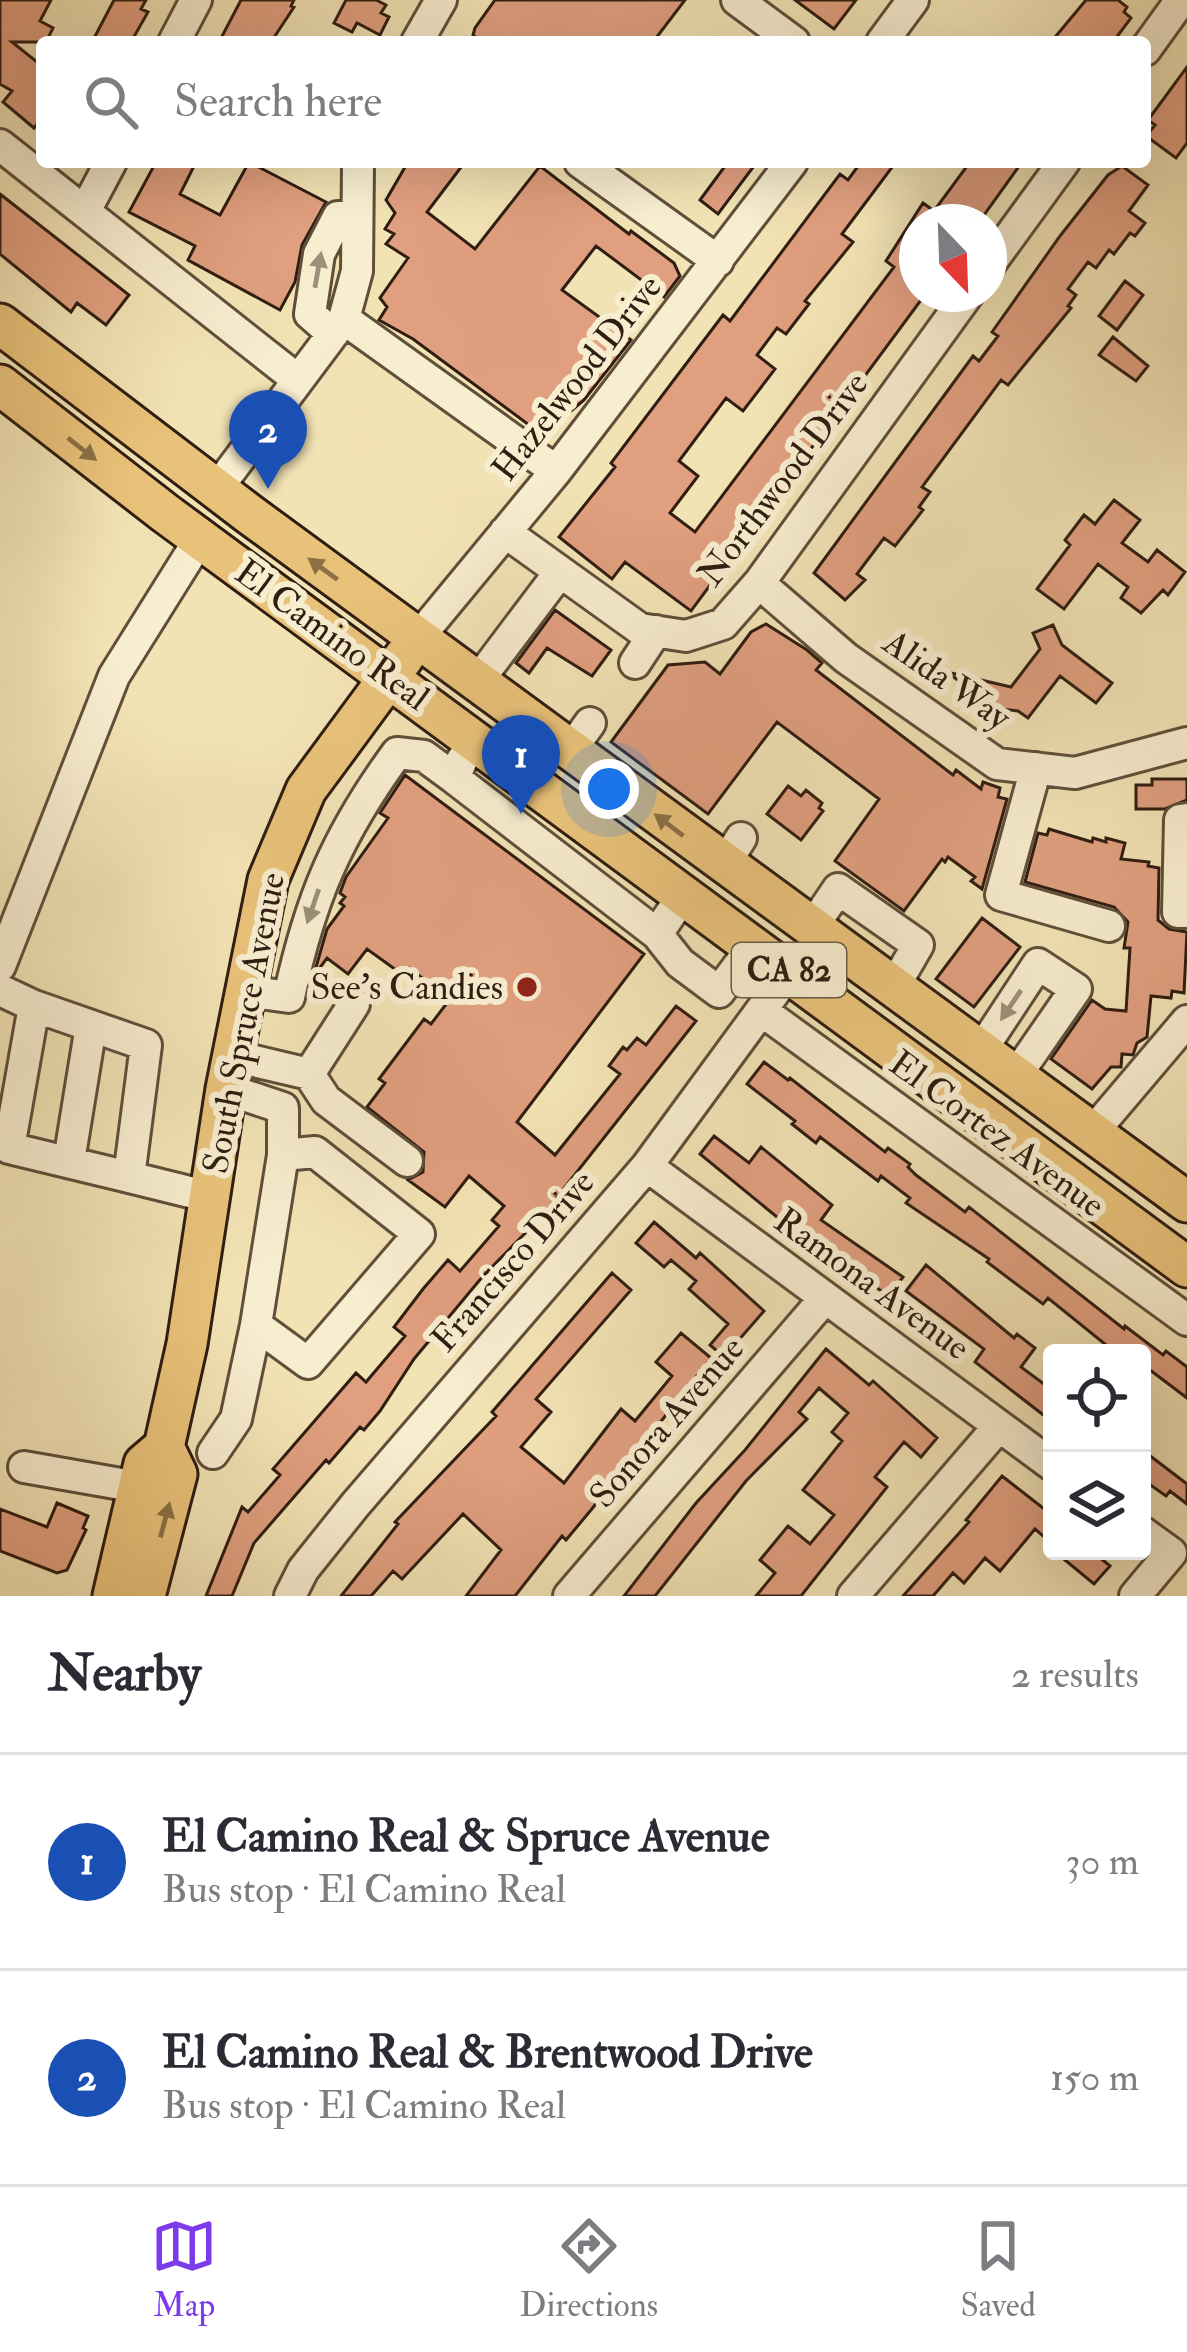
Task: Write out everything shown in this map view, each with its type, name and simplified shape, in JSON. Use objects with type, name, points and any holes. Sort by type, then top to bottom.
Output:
[{"type":"main road","name":"El Camino Real","points":[[0,324],[477,682],[580,737],[781,888],[811,928],[1187,1202]]},
{"type":"main road","name":"El Camino Real","points":[[0,385],[1187,1267]]},
{"type":"main road","name":"South Spruce Avenue","points":[[113,1596],[144,1464],[164,1447],[187,1344],[230,1072],[268,880],[306,790],[418,638]]},
{"type":"main road","name":"South Spruce Avenue","points":[[145,1596],[177,1474],[164,1447]]},
{"type":"street","points":[[177,36],[196,0]]},
{"type":"street","points":[[421,36],[441,0]]},
{"type":"street","points":[[736,0],[786,36]]},
{"type":"street","points":[[887,36],[914,0]]},
{"type":"street","points":[[1151,40],[1174,3]]},
{"type":"street","points":[[0,145],[298,380]]},
{"type":"street","points":[[85,211],[108,168]]},
{"type":"street","points":[[358,168],[356,217],[338,217],[319,254],[310,314],[338,327],[556,471]]},
{"type":"street","points":[[588,168],[718,261]]},
{"type":"street","name":"Hazelwood Drive","points":[[418,638],[556,471],[788,168]]},
{"type":"street","points":[[1007,240],[1060,168]]},
{"type":"street","name":"Northwood Drive","points":[[656,631],[686,636],[723,624],[759,583],[955,312]]},
{"type":"street","points":[[216,490],[338,327]]},
{"type":"street","points":[[505,532],[640,629],[656,631],[635,663]]},
{"type":"street","points":[[0,966],[114,676],[200,537]]},
{"type":"street","points":[[477,682],[560,572]]},
{"type":"street","name":"Alida Way","points":[[759,583],[846,658],[997,764],[1075,773],[1187,743]]},
{"type":"street","points":[[454,778],[471,738]]},
{"type":"street","points":[[246,992],[289,997],[302,938],[327,865],[362,800],[397,754],[424,756],[454,778],[657,934],[680,963],[718,992],[754,945]]},
{"type":"street","points":[[1036,769],[1000,895],[1109,926]]},
{"type":"street","points":[[318,773],[362,800]]},
{"type":"street","points":[[1187,819],[1180,820],[1178,912],[1187,912]]},
{"type":"street","points":[[657,934],[684,894]]},
{"type":"street","points":[[980,1052],[1039,964],[1076,989],[1015,1077]]},
{"type":"street","name":"Francisco Drive","points":[[290,1596],[303,1570],[356,1504],[646,1166],[790,971]]},
{"type":"street","points":[[0,990],[146,1045],[129,1177]]},
{"type":"street","points":[[309,1074],[354,1004]]},
{"type":"street","points":[[34,1006],[9,1148],[210,1197]]},
{"type":"street","name":"El Cortez Avenue","points":[[762,1011],[1187,1320]]},
{"type":"street","points":[[1092,1133],[1187,1021]]},
{"type":"street","points":[[69,1161],[91,1026]]},
{"type":"street","points":[[230,1072],[309,1074]]},
{"type":"street","points":[[213,1453],[236,1420],[283,1155],[283,1108],[230,1072]]},
{"type":"street","points":[[309,1074],[326,1100],[407,1161]]},
{"type":"street","points":[[256,1325],[308,1364],[419,1234],[315,1152],[283,1155]]},
{"type":"street","name":"Ramona Avenue","points":[[646,1166],[1043,1458]]},
{"type":"street","name":"Sonora Avenue","points":[[569,1596],[825,1298]]},
{"type":"street","points":[[853,1596],[999,1426]]},
{"type":"street","points":[[25,1467],[138,1487]]},
{"type":"street","points":[[1135,1596],[1171,1553],[1151,1539]]},
{"type":"building","points":[[0,0],[51,0],[40,21],[53,28],[49,36],[36,36],[36,42],[12,42],[36,61],[34,128],[3,102],[12,91],[0,84]]},
{"type":"building","points":[[114,0],[146,0],[141,9],[148,12],[134,36],[95,36]]},
{"type":"building","points":[[241,0],[294,0],[275,36],[222,36]]},
{"type":"building","points":[[346,0],[376,0],[386,5],[381,13],[389,17],[380,35],[357,23],[352,32],[334,23]]},
{"type":"building","points":[[495,0],[685,0],[658,36],[474,36]]},
{"type":"building","points":[[795,0],[856,0],[834,29]]},
{"type":"building","points":[[1086,0],[1118,0],[1131,18],[1118,36],[1056,36]]},
{"type":"building","points":[[1187,67],[1187,143],[1176,158],[1151,140],[1155,125],[1151,116]]},
{"type":"building","points":[[153,168],[193,168],[180,194],[220,215],[246,168],[261,168],[326,202],[302,245],[295,282],[280,310],[188,260],[195,246],[129,212]]},
{"type":"building","points":[[405,168],[460,168],[427,212],[475,249],[543,168],[674,263],[680,276],[664,297],[596,246],[562,290],[631,340],[584,400],[552,427],[545,421],[537,431],[413,339],[379,320],[387,307],[380,298],[408,258],[386,244],[394,234],[385,229],[395,213],[386,200]]},
{"type":"building","points":[[724,168],[752,168],[718,214],[700,200]]},
{"type":"building","points":[[857,168],[892,168],[842,234],[853,242],[805,301],[809,304],[786,334],[777,328],[757,355],[775,369],[743,411],[726,398],[679,461],[698,476],[670,513],[695,532],[894,267],[886,261],[899,241],[899,312],[912,312],[691,611],[625,562],[612,579],[559,537],[723,315],[730,321],[840,174],[848,180]]},
{"type":"building","points":[[966,168],[1018,168],[992,204],[939,204]]},
{"type":"building","points":[[1119,168],[1148,185],[1129,211],[1145,223],[1114,254],[1109,250],[1096,268],[1088,262],[1068,289],[1076,295],[1071,308],[1008,385],[1001,380],[922,487],[930,492],[919,507],[923,510],[895,546],[884,538],[857,574],[865,580],[845,600],[814,573],[973,356],[979,361],[998,336],[992,332],[1108,175]]},
{"type":"building","points":[[0,194],[129,295],[106,325],[77,303],[71,312],[0,254]]},
{"type":"building","points":[[1125,281],[1143,295],[1117,330],[1099,316]]},
{"type":"building","points":[[1113,337],[1148,366],[1136,381],[1099,355]]},
{"type":"building","points":[[1114,500],[1140,520],[1122,543],[1148,562],[1157,550],[1185,572],[1168,595],[1163,590],[1141,613],[1121,598],[1128,587],[1098,564],[1064,609],[1037,589],[1070,545],[1065,540],[1084,515],[1095,524]]},
{"type":"building","points":[[555,610],[611,650],[592,676],[547,648],[529,673],[516,663]]},
{"type":"building","points":[[766,624],[807,650],[822,663],[816,670],[953,775],[956,770],[981,789],[983,782],[1000,788],[998,797],[1007,799],[982,889],[971,881],[975,877],[948,857],[904,911],[835,861],[879,799],[777,722],[708,814],[611,742],[668,665],[705,662],[720,674],[751,632]]},
{"type":"building","points":[[1053,625],[1062,645],[1112,683],[1096,703],[1060,676],[1028,718],[1018,711],[995,708],[947,672],[1011,687],[1040,649],[1033,633]]},
{"type":"building","name":"See's Candies","points":[[405,775],[644,954],[517,1122],[555,1155],[620,1074],[609,1066],[623,1047],[627,1050],[637,1038],[646,1045],[676,1006],[696,1021],[543,1215],[483,1276],[414,1359],[364,1430],[360,1427],[329,1463],[326,1460],[254,1543],[232,1596],[206,1596],[242,1507],[248,1512],[280,1475],[273,1469],[356,1373],[366,1382],[405,1336],[394,1327],[423,1289],[448,1260],[460,1271],[499,1226],[492,1220],[504,1206],[469,1176],[445,1207],[408,1180],[423,1172],[424,1152],[367,1107],[385,1083],[379,1079],[424,1019],[431,1024],[450,999],[409,968],[403,975],[367,949],[348,974],[327,958],[316,967],[327,929],[344,906],[340,903],[345,897],[340,893],[346,877],[388,818],[380,813]]},
{"type":"building","points":[[1152,779],[1187,779],[1187,800],[1165,809],[1136,809],[1136,785],[1152,785]]},
{"type":"building","points":[[788,786],[801,796],[806,790],[822,803],[823,811],[801,840],[767,814]]},
{"type":"building","points":[[1049,829],[1092,842],[1093,838],[1106,842],[1106,838],[1125,843],[1121,859],[1159,868],[1158,920],[1169,929],[1187,932],[1184,993],[1172,991],[1171,998],[1151,996],[1147,1037],[1137,1043],[1133,1055],[1122,1054],[1121,1067],[1111,1067],[1092,1089],[1051,1059],[1092,1000],[1105,1009],[1126,1011],[1128,922],[1114,907],[1025,882],[1038,833],[1047,835]]},
{"type":"building","points":[[982,918],[1020,947],[974,1007],[936,979]]},
{"type":"building","points":[[764,1062],[790,1078],[1149,1344],[1105,1344],[1048,1298],[1043,1304],[989,1259],[906,1203],[910,1198],[881,1176],[878,1181],[820,1137],[816,1143],[747,1084]]},
{"type":"building","points":[[714,1136],[749,1163],[761,1147],[832,1205],[821,1220],[903,1277],[889,1296],[805,1240],[700,1154]]},
{"type":"building","points":[[654,1222],[696,1258],[700,1253],[764,1311],[724,1357],[710,1345],[728,1324],[689,1289],[696,1281],[671,1260],[664,1267],[636,1243]]},
{"type":"building","points":[[926,1265],[1014,1338],[1017,1334],[1035,1348],[1021,1367],[1043,1383],[1043,1415],[975,1362],[984,1349],[906,1291]]},
{"type":"building","points":[[612,1273],[631,1290],[536,1399],[551,1412],[521,1447],[564,1483],[621,1409],[635,1421],[672,1376],[656,1362],[681,1333],[711,1358],[566,1540],[562,1536],[515,1596],[466,1596],[501,1550],[463,1514],[402,1579],[393,1571],[371,1596],[341,1596],[398,1524],[395,1522],[496,1416],[492,1412]]},
{"type":"building","points":[[1151,1346],[1187,1367],[1187,1398],[1151,1371]]},
{"type":"building","points":[[826,1349],[869,1385],[873,1381],[937,1438],[921,1457],[904,1442],[875,1477],[887,1487],[801,1596],[756,1596],[775,1573],[760,1560],[788,1526],[810,1544],[834,1515],[803,1490],[842,1441],[832,1432],[848,1413],[819,1388],[799,1412],[807,1419],[746,1481],[655,1596],[624,1596],[696,1503]]},
{"type":"building","points":[[1151,1457],[1187,1484],[1187,1504],[1170,1491],[1166,1496],[1151,1485]]},
{"type":"building","points":[[1002,1476],[1043,1508],[1043,1536],[1035,1529],[1000,1571],[985,1558],[964,1583],[953,1573],[933,1596],[903,1596],[969,1522],[966,1520]]},
{"type":"building","points":[[57,1503],[88,1516],[67,1570],[57,1573],[0,1551],[0,1509],[47,1527]]},
{"type":"building","points":[[1065,1560],[1103,1560],[1110,1566],[1094,1584]]},
{"type":"place","name":"El Camino Real & Brentwood Drive","points":[[268,489]]},
{"type":"place","name":"El Camino Real & Spruce Avenue","points":[[521,814]]},
{"type":"place","name":"See's Candies","points":[[527,987]]}]
